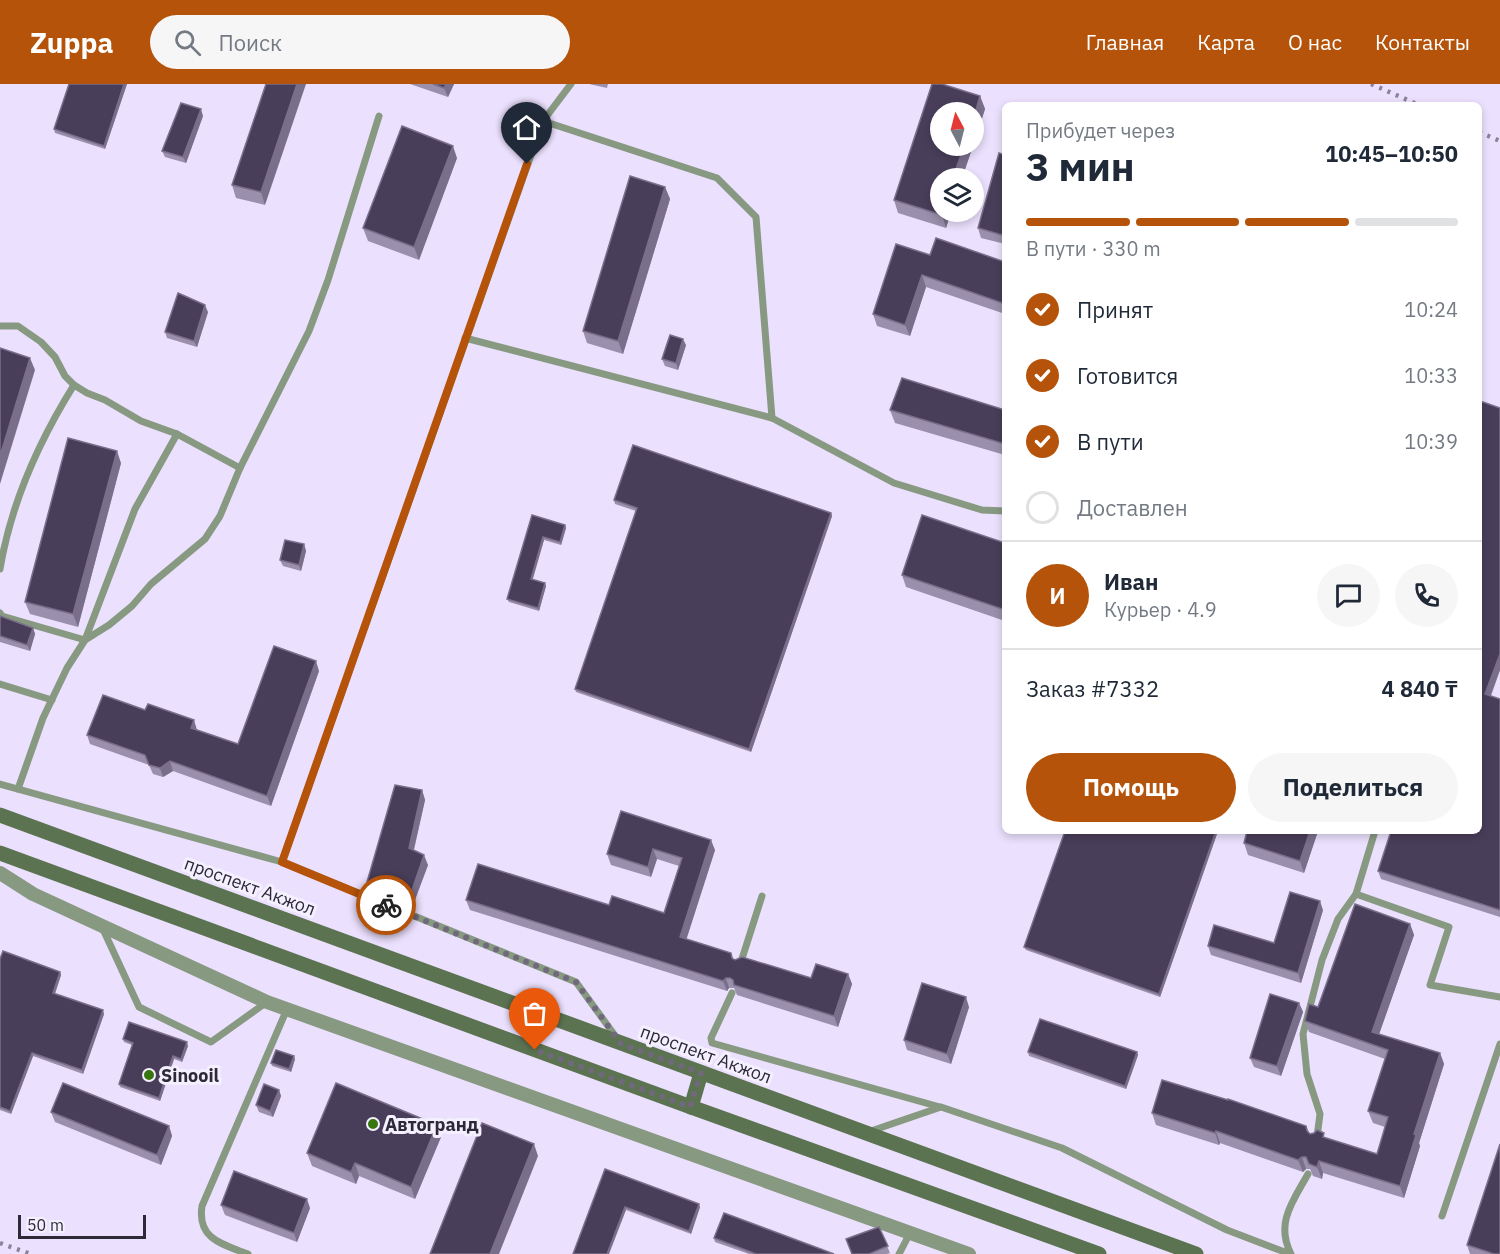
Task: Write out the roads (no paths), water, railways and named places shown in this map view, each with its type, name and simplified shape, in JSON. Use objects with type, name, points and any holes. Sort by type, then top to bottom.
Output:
[{"type":"main road","name":"проспект Акжол","points":[[0,815],[1196,1254]]},
{"type":"main road","points":[[0,853],[690,1107],[1099,1254]]},
{"type":"main road","points":[[690,1107],[701,1073]]},
{"type":"street","points":[[0,873],[33,894],[267,1002],[969,1254]]},
{"type":"lane","points":[[282,862],[543,121],[571,84]]},
{"type":"lane","points":[[0,613],[85,639],[109,625],[132,606],[151,584],[206,539],[220,516],[240,468],[309,331],[328,280],[379,116]]},
{"type":"lane","points":[[543,121],[717,178],[756,217],[772,418]]},
{"type":"lane","points":[[0,326],[18,326],[41,342],[55,357],[65,376],[74,385],[141,421],[177,435],[240,468]]},
{"type":"lane","points":[[465,339],[772,418],[894,483],[982,510],[1002,511]]},
{"type":"lane","points":[[0,569],[9,527],[20,494],[55,415],[74,385]]},
{"type":"lane","points":[[18,789],[34,742],[52,700],[67,668],[85,639],[135,509],[177,435]]},
{"type":"lane","points":[[0,684],[52,700]]},
{"type":"lane","points":[[0,784],[282,862],[576,982],[621,1044]]},
{"type":"lane","points":[[1316,1140],[1320,1114],[1307,1074],[1303,1034],[1322,960],[1338,919],[1356,894],[1374,834]]},
{"type":"lane","points":[[1356,894],[1449,927],[1430,985],[1500,997]]},
{"type":"lane","points":[[740,965],[762,896]]},
{"type":"lane","points":[[101,925],[139,1007],[211,1042],[267,1002]]},
{"type":"lane","points":[[732,993],[711,1038],[712,1043],[941,1107],[1062,1148],[1227,1230],[1290,1254]]},
{"type":"lane","points":[[248,1254],[210,1236],[202,1227],[200,1217],[202,1206],[287,1009]]},
{"type":"lane","points":[[1442,1216],[1500,1044]]},
{"type":"lane","points":[[865,1133],[941,1107]]},
{"type":"lane","points":[[1290,1254],[1283,1231],[1290,1208],[1308,1174]]},
{"type":"lane","points":[[899,1254],[910,1233]]},
{"type":"railway","points":[[1371,84],[1412,102]]},
{"type":"railway","points":[[1482,133],[1500,141]]},
{"type":"railway","points":[[0,1243],[31,1254]]},
{"type":"place","name":"Sinooil","points":[[149,1075]]},
{"type":"place","name":"Автогранд","points":[[373,1124]]}]
